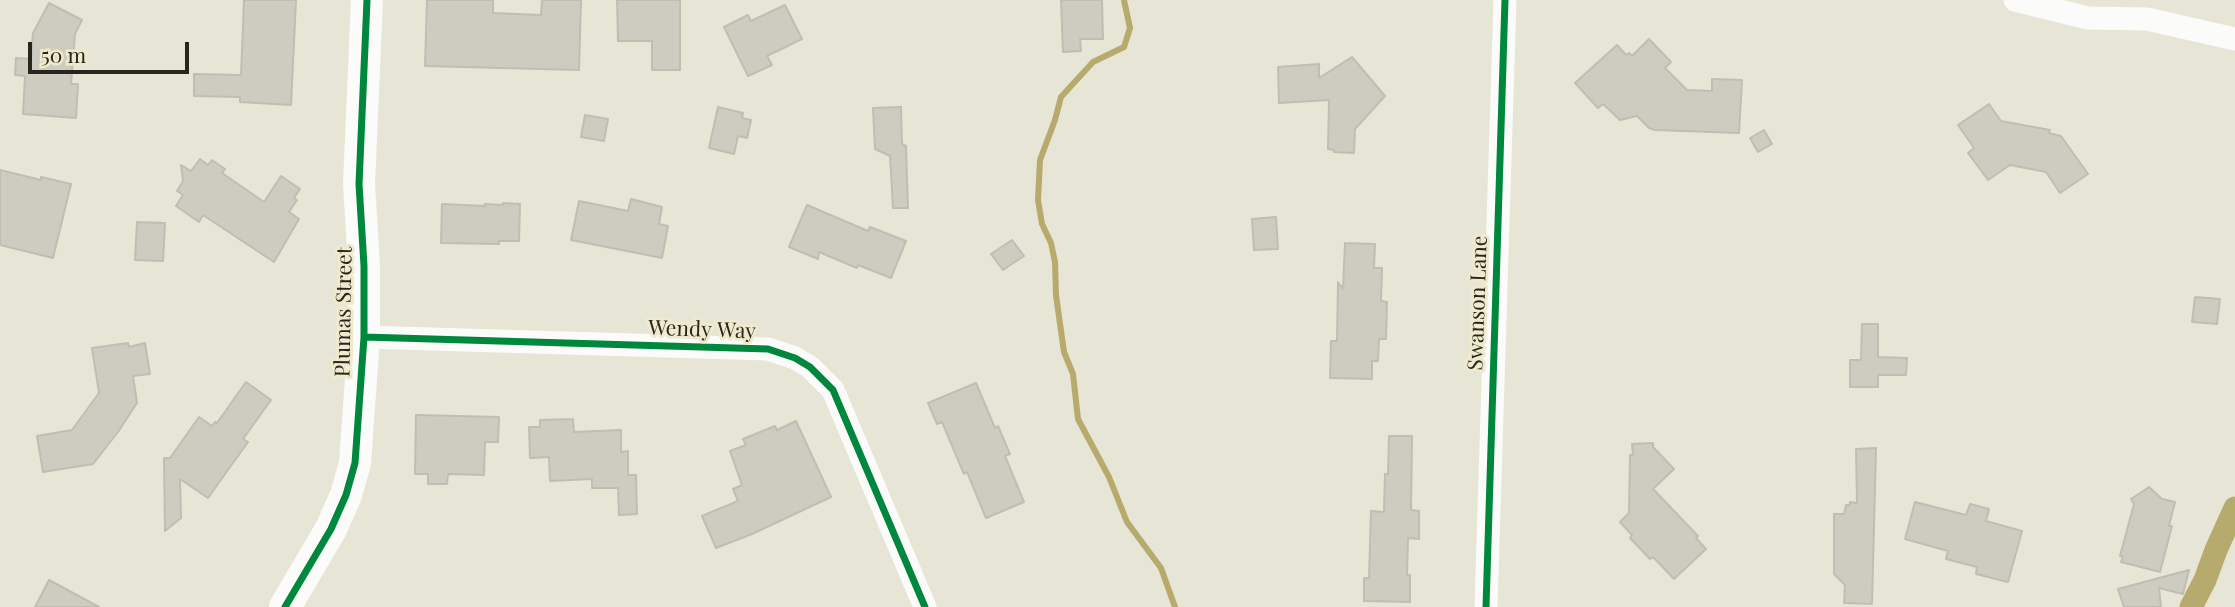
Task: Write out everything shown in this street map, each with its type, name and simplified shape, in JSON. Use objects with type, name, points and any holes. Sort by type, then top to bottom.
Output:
[{"type":"street","name":"Plumas Street","points":[[285,607],[331,529],[346,495],[356,450],[363,337],[364,266],[359,184],[367,0]]},
{"type":"street","name":"Swanson Lane","points":[[1486,607],[1505,0]]},
{"type":"street","points":[[2015,0],[2088,18],[2147,19],[2235,39]]},
{"type":"street","name":"Wendy Way","points":[[363,337],[768,349],[794,358],[810,367],[833,390],[925,607]]},
{"type":"building","points":[[244,0],[296,0],[291,105],[240,102],[240,97],[194,96],[194,74],[241,75]]},
{"type":"building","points":[[427,0],[493,0],[493,13],[541,15],[542,0],[581,0],[579,70],[425,66]]},
{"type":"building","points":[[617,0],[680,0],[680,70],[652,70],[652,41],[618,41]]},
{"type":"building","points":[[1061,0],[1102,0],[1103,39],[1080,39],[1081,51],[1063,52]]},
{"type":"building","points":[[49,3],[82,20],[75,34],[71,84],[78,84],[76,118],[23,114],[25,76],[15,75],[16,58],[31,59],[33,33]]},
{"type":"building","points":[[785,5],[802,39],[767,56],[772,65],[748,76],[724,27],[748,15],[751,21]]},
{"type":"building","points":[[1649,39],[1671,62],[1665,68],[1687,90],[1712,91],[1712,79],[1742,80],[1739,133],[1655,130],[1649,128],[1637,116],[1620,120],[1603,104],[1598,108],[1575,83],[1617,45],[1626,55],[1629,53],[1632,56]]},
{"type":"building","points":[[1352,57],[1385,96],[1355,129],[1354,153],[1334,152],[1328,149],[1329,100],[1279,103],[1278,67],[1319,64],[1319,78]]},
{"type":"building","points":[[1989,104],[2001,121],[2050,130],[2049,133],[2061,136],[2088,174],[2060,193],[2046,172],[2010,165],[1988,180],[1968,153],[1974,148],[1958,125]]},
{"type":"building","points":[[718,107],[743,113],[742,118],[751,120],[747,138],[738,136],[734,154],[709,148]]},
{"type":"building","points":[[901,107],[902,144],[906,146],[908,208],[893,208],[890,156],[875,149],[873,108]]},
{"type":"building","points":[[585,115],[608,119],[604,141],[581,137]]},
{"type":"building","points":[[1764,130],[1772,144],[1758,152],[1750,138]]},
{"type":"building","points":[[200,159],[208,165],[212,160],[225,169],[222,173],[264,202],[281,176],[300,189],[289,212],[299,219],[274,262],[203,215],[199,222],[176,206],[183,195],[177,191],[183,181],[181,165],[191,171]]},
{"type":"building","points":[[0,170],[71,184],[53,258],[0,245]]},
{"type":"building","points":[[631,199],[662,207],[659,224],[668,226],[662,258],[571,240],[579,201],[628,211]]},
{"type":"building","points":[[442,204],[485,206],[520,204],[519,241],[499,241],[499,244],[441,243]]},
{"type":"building","points":[[807,205],[868,231],[870,227],[906,241],[891,278],[858,265],[857,268],[819,252],[818,259],[789,247]]},
{"type":"building","points":[[1276,217],[1278,249],[1254,250],[1252,219]]},
{"type":"building","points":[[137,222],[165,223],[163,261],[135,260]]},
{"type":"building","points":[[1012,240],[1024,256],[1003,270],[991,254]]},
{"type":"building","points":[[1345,243],[1375,244],[1374,268],[1382,268],[1381,301],[1387,302],[1386,339],[1379,339],[1378,361],[1372,361],[1372,379],[1330,378],[1331,341],[1337,341],[1338,282],[1343,289]]},
{"type":"building","points":[[2195,297],[2220,299],[2217,324],[2192,322]]},
{"type":"building","points":[[1862,324],[1878,324],[1878,357],[1907,358],[1906,375],[1878,375],[1878,387],[1850,387],[1850,360],[1861,360]]},
{"type":"building","points":[[128,343],[129,347],[145,343],[150,374],[133,376],[137,403],[118,432],[93,464],[43,472],[37,436],[72,430],[99,393],[92,348]]},
{"type":"building","points":[[246,382],[271,400],[243,439],[248,442],[208,498],[180,479],[181,518],[165,531],[164,458],[170,458],[199,417],[212,426],[217,423]]},
{"type":"building","points":[[976,383],[995,428],[998,426],[1010,454],[1005,456],[1024,502],[986,518],[942,422],[937,424],[928,403]]},
{"type":"building","points":[[416,415],[499,417],[498,442],[485,442],[484,475],[448,474],[447,484],[428,484],[428,474],[415,474]]},
{"type":"building","points":[[573,419],[574,432],[621,430],[621,452],[628,451],[628,475],[636,475],[637,514],[619,515],[618,488],[592,488],[592,479],[550,481],[549,457],[530,458],[529,427],[540,427],[540,420]]},
{"type":"building","points":[[796,421],[831,497],[716,548],[702,516],[738,501],[733,489],[742,485],[730,451],[746,445],[743,439],[775,426],[777,430]]},
{"type":"building","points":[[1389,436],[1412,436],[1411,510],[1419,511],[1419,539],[1408,538],[1407,575],[1410,575],[1410,602],[1364,601],[1364,578],[1369,578],[1371,511],[1384,512]]},
{"type":"building","points":[[1653,443],[1653,447],[1674,469],[1653,489],[1698,536],[1696,538],[1706,549],[1674,579],[1630,538],[1632,535],[1620,522],[1629,513],[1632,444]]},
{"type":"building","points":[[1876,448],[1872,604],[1844,603],[1845,585],[1834,574],[1834,514],[1844,514],[1846,505],[1850,505],[1850,502],[1857,503],[1856,449]]},
{"type":"building","points":[[2149,487],[2162,499],[2175,502],[2160,572],[2121,562],[2123,557],[2120,556],[2134,504],[2131,499]]},
{"type":"building","points":[[1915,502],[1966,515],[1970,504],[1989,509],[1986,521],[2022,531],[2008,582],[1976,574],[1977,567],[1946,559],[1948,551],[1905,539]]},
{"type":"building","points":[[2189,570],[2183,594],[2159,588],[2161,607],[2124,607],[2118,589]]},
{"type":"building","points":[[49,580],[99,607],[35,607]]},
{"type":"waterway","points":[[1124,0],[1130,28],[1124,47],[1093,62],[1061,97],[1040,160],[1038,200],[1042,224],[1051,243],[1055,262],[1056,295],[1064,352],[1073,374],[1078,419],[1109,477],[1127,522],[1161,568],[1175,607]]},
{"type":"waterway","points":[[2191,607],[2235,508]]},
{"type":"cycle path","points":[[285,607],[331,529],[346,495],[355,463],[364,337],[364,266],[359,184],[367,0]]},
{"type":"cycle path","points":[[1486,607],[1505,0]]},
{"type":"cycle path","points":[[364,337],[768,349],[795,358],[810,367],[833,390],[925,607]]}]
